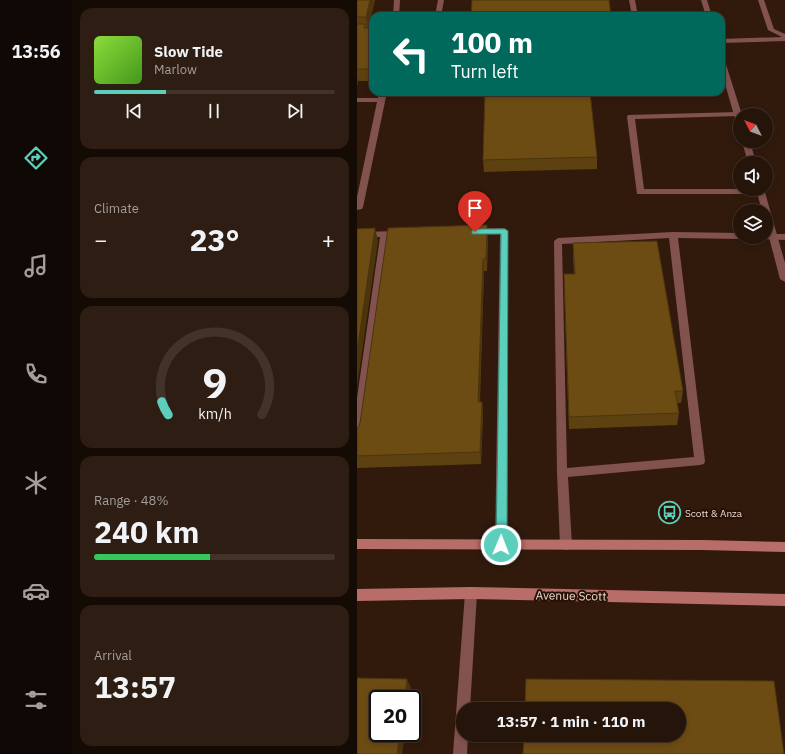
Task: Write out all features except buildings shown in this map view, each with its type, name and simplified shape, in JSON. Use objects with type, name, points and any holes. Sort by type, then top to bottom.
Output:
[{"type":"main road","points":[[357,544],[785,547]]},
{"type":"main road","name":"Avenue Scott","points":[[357,595],[471,593],[785,600]]},
{"type":"street","points":[[396,12],[397,0]]},
{"type":"street","points":[[439,12],[441,0]]},
{"type":"street","points":[[632,0],[634,12]]},
{"type":"street","points":[[704,0],[708,12]]},
{"type":"street","points":[[761,0],[771,30],[785,37]]},
{"type":"street","points":[[725,41],[785,37]]},
{"type":"street","points":[[725,71],[736,108]]},
{"type":"street","points":[[357,100],[382,96],[359,207],[357,207]]},
{"type":"street","points":[[733,118],[631,117],[640,192],[733,191]]},
{"type":"street","points":[[467,232],[505,231],[501,545]]},
{"type":"street","points":[[357,235],[415,233]]},
{"type":"street","points":[[357,435],[385,234]]},
{"type":"street","points":[[566,545],[562,472],[558,241],[673,235],[733,236]]},
{"type":"street","points":[[562,472],[700,461],[673,235]]},
{"type":"street","points":[[773,237],[785,237]]},
{"type":"street","points":[[772,244],[785,279]]},
{"type":"street","points":[[463,702],[471,593]]},
{"type":"street","points":[[460,754],[461,742]]},
{"type":"place","name":"Scott & Anza","points":[[669,513]]},
{"type":"route","points":[[475,232],[505,231],[501,545]]}]
